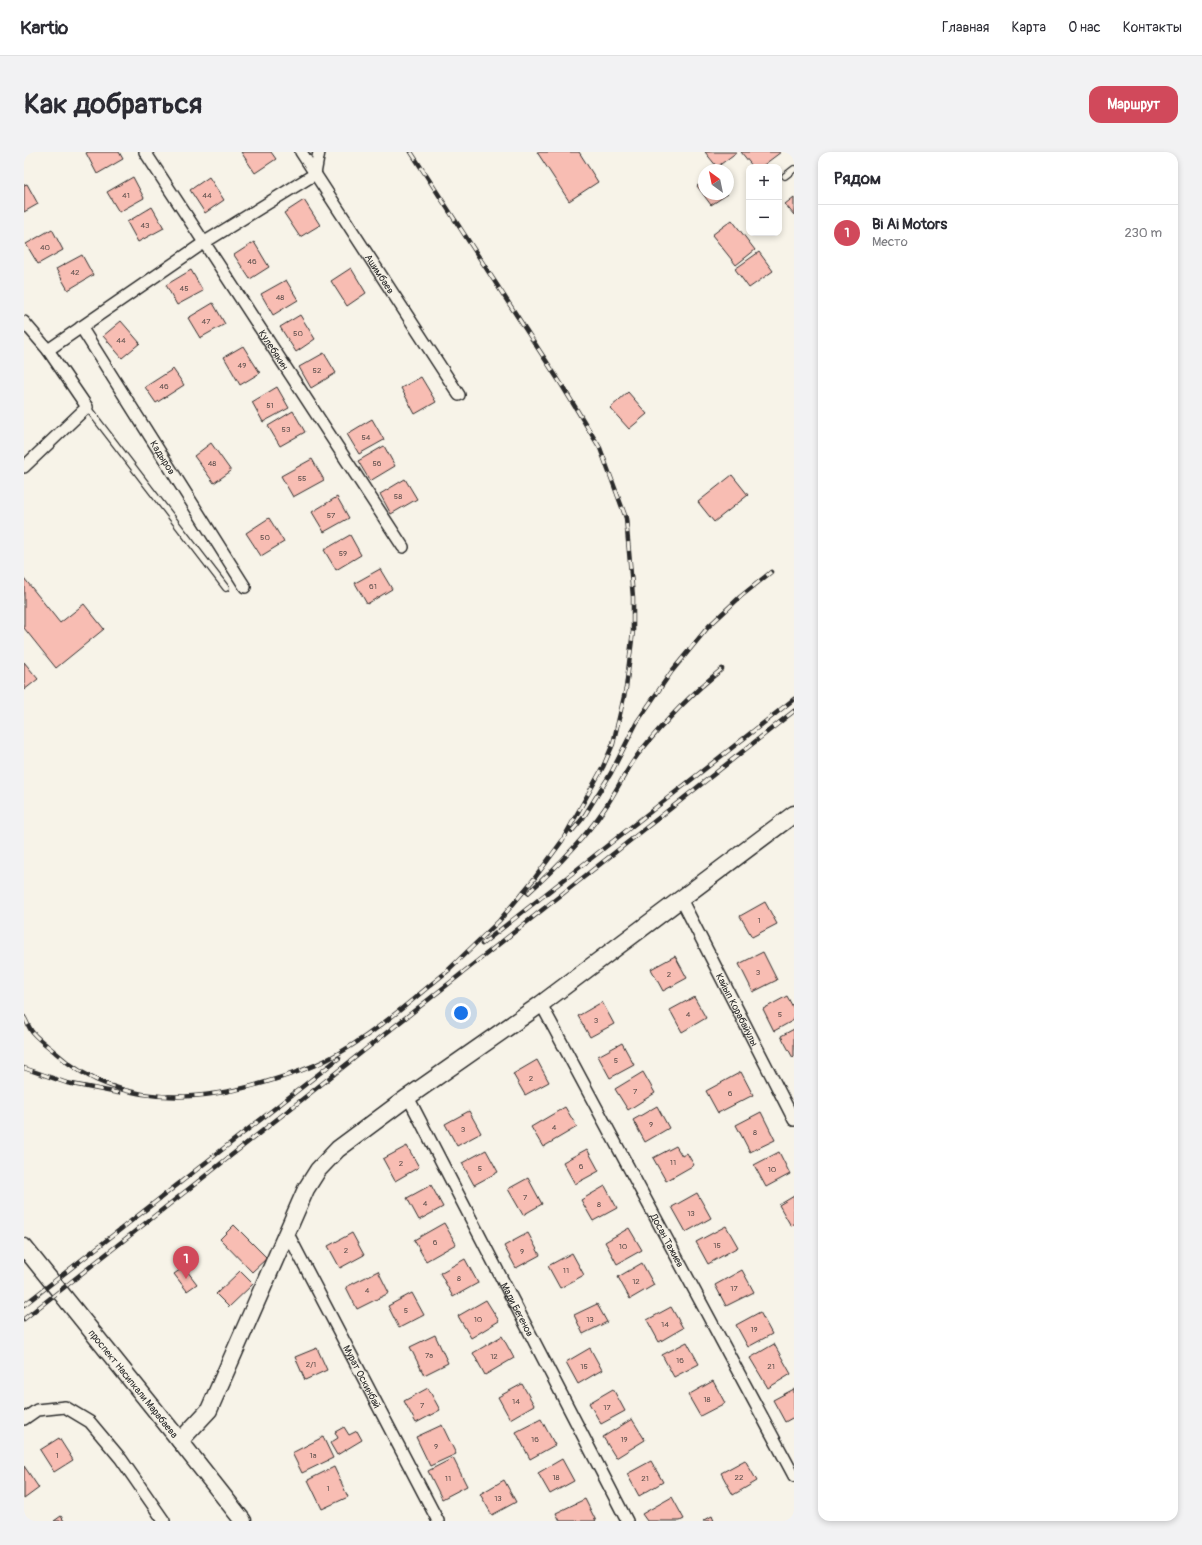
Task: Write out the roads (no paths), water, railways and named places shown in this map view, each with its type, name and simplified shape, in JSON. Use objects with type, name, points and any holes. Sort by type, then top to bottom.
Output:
[{"type":"street","name":"Кулебякин","points":[[145,152],[403,547]]},
{"type":"street","name":"Ашимбаев","points":[[301,152],[459,395]]},
{"type":"street","points":[[48,350],[205,242],[315,174],[318,152]]},
{"type":"street","points":[[24,322],[48,350],[87,407],[24,467]]},
{"type":"street","name":"Кадыров","points":[[81,327],[245,587]]},
{"type":"street","points":[[180,1440],[209,1410],[306,1189],[318,1170],[338,1149],[408,1097],[542,1004],[794,814]]},
{"type":"street","name":"Кайып Корабайулы","points":[[681,899],[794,1120]]},
{"type":"street","name":"Досан Тажиев","points":[[542,1004],[794,1476]]},
{"type":"street","name":"Мади Бегенов","points":[[408,1097],[627,1521]]},
{"type":"street","name":"Мурат Оскинбай","points":[[287,1232],[438,1521]]},
{"type":"street","name":"проспект Насипкали Марабаева","points":[[24,1247],[180,1440],[243,1521]]},
{"type":"street","points":[[24,1419],[37,1410],[65,1407],[90,1422],[121,1459],[164,1521]]},
{"type":"lane","points":[[785,176],[794,169]]},
{"type":"lane","points":[[87,407],[226,588]]},
{"type":"railway","points":[[411,152],[563,387],[600,448],[626,518],[633,597],[633,631],[626,688],[613,744],[603,767],[562,841],[534,879],[499,921],[444,974]]},
{"type":"railway","points":[[572,831],[583,818],[611,773],[637,722],[672,671],[709,626],[740,597],[771,572]]},
{"type":"railway","points":[[528,893],[560,863],[588,831],[605,808],[634,760],[658,730],[689,698],[722,669]]},
{"type":"railway","points":[[482,944],[794,699]]},
{"type":"railway","points":[[24,1319],[794,711]]},
{"type":"railway","points":[[24,1017],[33,1033],[56,1053],[80,1071],[106,1084],[133,1092],[161,1096],[190,1096],[219,1093],[248,1087],[283,1077],[325,1061],[348,1048],[378,1027],[449,970]]},
{"type":"railway","points":[[24,1305],[339,1058]]},
{"type":"railway","points":[[24,1068],[67,1083],[118,1093]]},
{"type":"place","name":"Bi Ai Motors","points":[[186,1279]]}]
